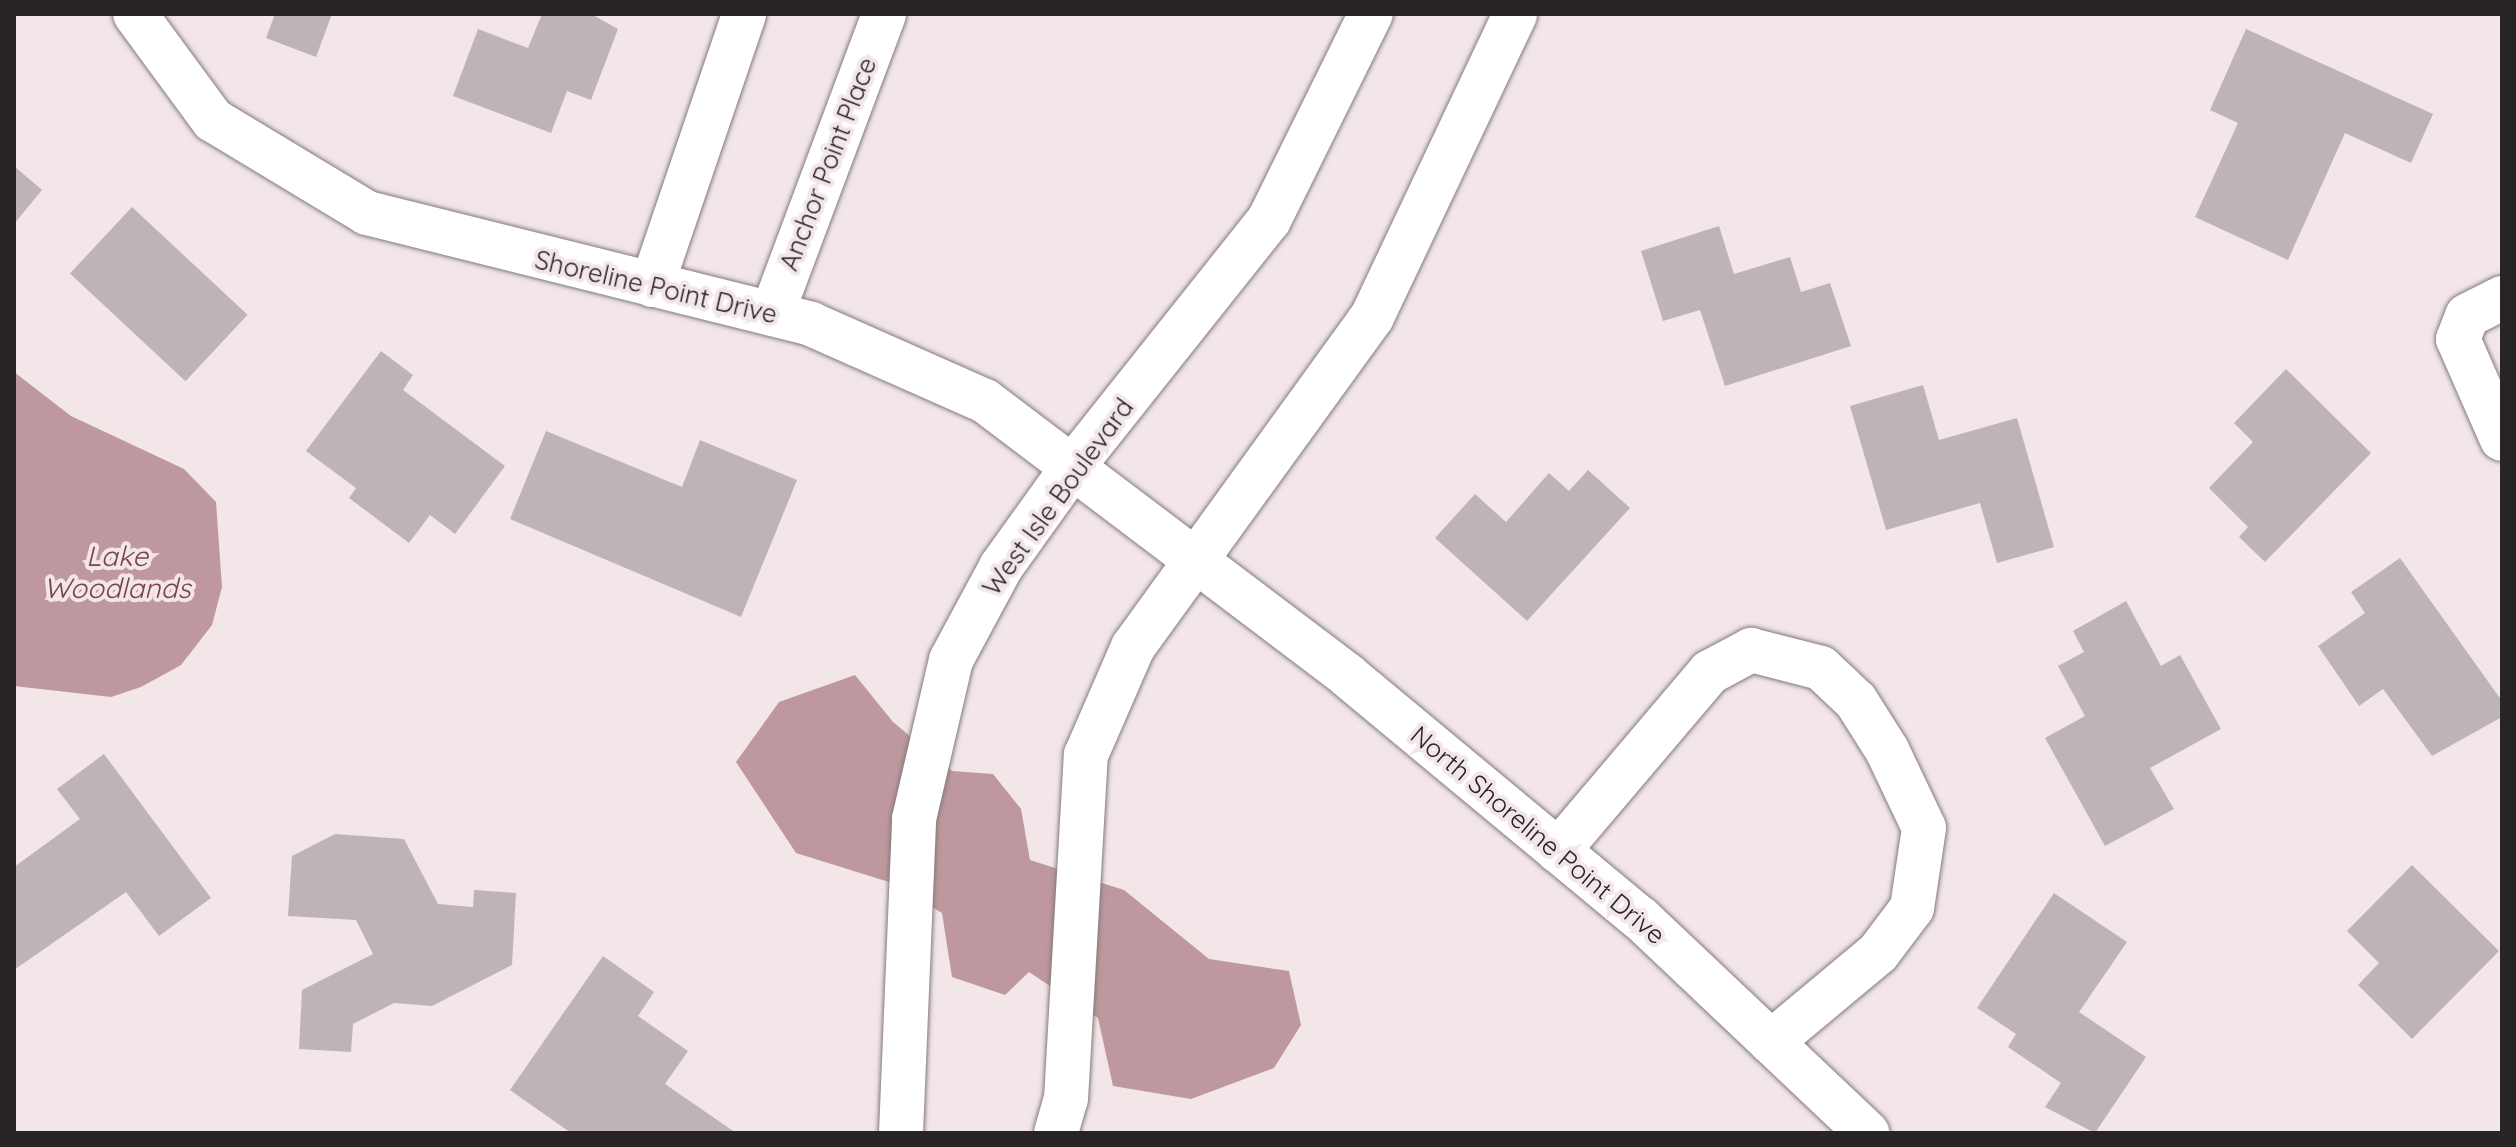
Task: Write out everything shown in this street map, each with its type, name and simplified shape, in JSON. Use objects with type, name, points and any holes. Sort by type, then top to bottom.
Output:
[{"type":"street","name":"Shoreline Point Drive","points":[[135,14],[213,120],[367,213],[772,314],[926,369],[1074,465],[1192,557]]},
{"type":"street","points":[[652,285],[744,14]]},
{"type":"street","name":"Anchor Point Place","points":[[772,314],[884,14]]},
{"type":"street","name":"West Isle Boulevard","points":[[901,1133],[914,819],[951,660],[1001,567],[1074,465],[1269,220],[1371,14]]},
{"type":"street","points":[[1056,1133],[1071,1015],[1076,851],[1086,755],[1133,647],[1192,557],[1372,317],[1515,14]]},
{"type":"street","points":[[2502,298],[2467,316],[2458,339],[2502,439]]},
{"type":"street","name":"North Shoreline Point Drive","points":[[1192,557],[1558,851],[1771,1042],[1867,1133]]},
{"type":"street","points":[[1558,851],[1710,672],[1751,650],[1821,668],[1872,726],[1924,828],[1912,908],[1878,953],[1771,1042]]},
{"type":"water","name":"Lake Woodlands","points":[[14,372],[71,416],[184,469],[216,502],[222,587],[212,625],[181,665],[141,687],[111,697],[14,686]]},
{"type":"water","points":[[855,675],[893,722],[952,771],[993,774],[1021,809],[1030,860],[1124,890],[1209,959],[1289,971],[1301,1025],[1274,1068],[1191,1099],[1113,1086],[1098,1018],[1029,972],[1005,995],[952,977],[942,913],[889,882],[796,853],[736,762],[779,702]]},
{"type":"building","points":[[275,14],[332,14],[316,57],[266,38]]},
{"type":"building","points":[[542,14],[591,14],[618,29],[591,100],[567,91],[551,133],[453,96],[478,29],[528,48]]},
{"type":"building","points":[[2246,29],[2433,114],[2411,163],[2345,133],[2288,260],[2195,217],[2238,123],[2210,110]]},
{"type":"building","points":[[14,166],[42,190],[14,224]]},
{"type":"building","points":[[132,207],[248,315],[185,381],[70,274]]},
{"type":"building","points":[[1719,226],[1734,274],[1790,257],[1801,292],[1830,283],[1851,346],[1725,386],[1700,310],[1663,321],[1641,251]]},
{"type":"building","points":[[381,351],[413,375],[403,390],[505,466],[455,534],[430,515],[409,543],[349,498],[356,488],[306,451]]},
{"type":"building","points":[[2286,369],[2371,453],[2265,562],[2239,537],[2248,527],[2209,488],[2253,442],[2234,423]]},
{"type":"building","points":[[1923,385],[1939,440],[2017,418],[2054,547],[1997,563],[1980,503],[1886,530],[1850,406]]},
{"type":"building","points":[[546,431],[682,487],[700,440],[797,480],[741,617],[510,519]]},
{"type":"building","points":[[1588,470],[1630,508],[1527,621],[1435,538],[1475,494],[1506,522],[1549,473],[1569,491]]},
{"type":"building","points":[[2400,558],[2502,701],[2502,717],[2432,756],[2383,689],[2359,706],[2318,646],[2365,613],[2351,592]]},
{"type":"building","points":[[2126,601],[2161,666],[2180,655],[2221,729],[2150,768],[2174,809],[2105,846],[2045,738],[2085,716],[2058,666],[2084,652],[2073,631]]},
{"type":"building","points":[[104,754],[211,898],[159,936],[126,892],[14,970],[14,867],[80,819],[57,789]]},
{"type":"building","points":[[335,834],[404,839],[438,904],[473,907],[474,890],[516,893],[512,965],[432,1006],[394,1003],[353,1024],[351,1052],[299,1049],[302,990],[373,954],[356,920],[288,916],[292,856]]},
{"type":"building","points":[[2412,865],[2499,951],[2412,1039],[2358,985],[2379,963],[2347,931]]},
{"type":"building","points":[[2054,893],[2127,942],[2079,1012],[2146,1057],[2095,1133],[2045,1107],[2061,1083],[2008,1047],[2016,1034],[1977,1008]]},
{"type":"building","points":[[603,956],[654,992],[638,1016],[688,1051],[665,1084],[736,1133],[571,1133],[510,1090]]}]
